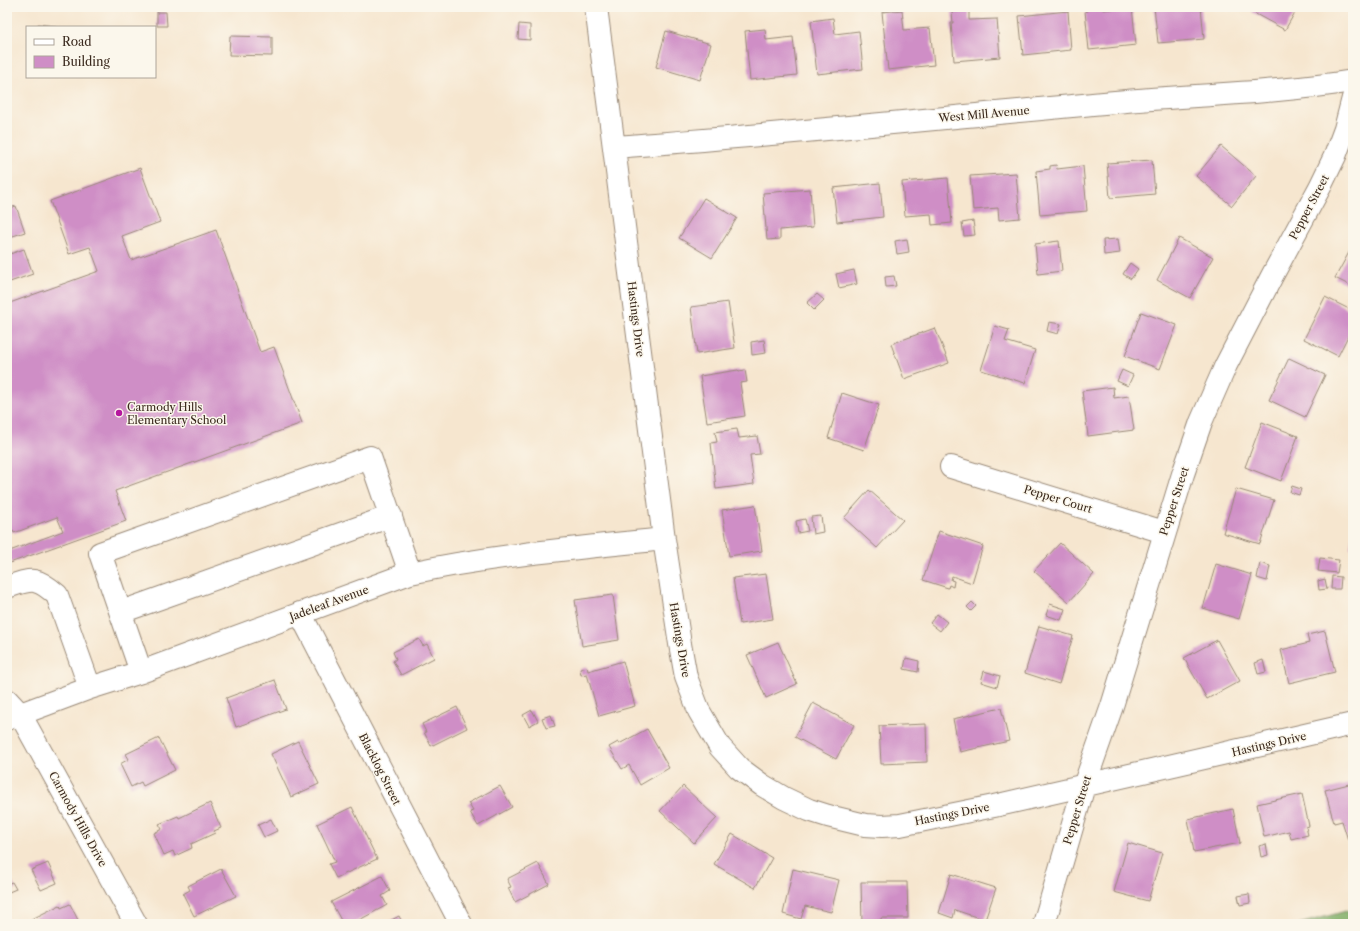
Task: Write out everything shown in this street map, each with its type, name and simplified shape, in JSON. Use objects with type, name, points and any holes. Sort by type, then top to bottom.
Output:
[{"type":"street","name":"Hastings Drive","points":[[596,7],[664,539],[686,677],[699,711],[720,747],[739,768],[762,785],[809,810],[866,825],[900,825],[1084,786],[1353,724]]},
{"type":"street","name":"West Mill Avenue","points":[[614,147],[849,128],[1131,101],[1283,90],[1353,81]]},
{"type":"street","name":"Pepper Street","points":[[1044,924],[1084,786],[1112,706],[1164,532],[1201,422],[1226,365],[1335,156],[1345,129],[1353,98]]},
{"type":"street","points":[[141,672],[100,553],[370,457],[410,573]]},
{"type":"street","name":"Pepper Court","points":[[951,467],[1164,532]]},
{"type":"street","points":[[121,612],[391,516]]},
{"type":"street","name":"Jadeleaf Avenue","points":[[11,711],[141,672],[410,573],[453,564],[511,556],[664,539]]},
{"type":"street","points":[[7,587],[29,580],[45,584],[57,595],[90,688]]},
{"type":"street","name":"Blacklog Street","points":[[300,613],[461,924]]},
{"type":"street","name":"Carmody Hills Drive","points":[[11,711],[136,924]]},
{"type":"green space","points":[[1353,909],[1353,924],[1299,924]]},
{"type":"building","points":[[1087,7],[1102,7],[1103,10],[1132,7],[1136,45],[1089,50],[1085,11],[1087,11]]},
{"type":"building","points":[[1154,7],[1201,7],[1204,39],[1158,43]]},
{"type":"building","points":[[1255,7],[1298,7],[1285,30],[1252,12]]},
{"type":"building","points":[[902,10],[904,30],[930,28],[934,65],[888,70],[882,12]]},
{"type":"building","points":[[969,11],[969,20],[997,19],[1000,57],[954,61],[951,23],[953,23],[952,12]]},
{"type":"building","points":[[1068,11],[1071,50],[1023,55],[1019,16]]},
{"type":"building","points":[[157,12],[166,12],[167,26],[157,26]]},
{"type":"building","points":[[833,18],[835,34],[859,31],[863,69],[817,74],[811,21]]},
{"type":"building","points":[[38,24],[55,26],[38,26]]},
{"type":"building","points":[[519,24],[530,25],[530,40],[518,39]]},
{"type":"building","points":[[765,29],[766,40],[793,37],[797,75],[750,80],[745,31]]},
{"type":"building","points":[[666,31],[711,44],[700,80],[656,67]]},
{"type":"building","points":[[230,36],[272,37],[272,56],[229,55]]},
{"type":"building","points":[[1221,146],[1256,176],[1232,206],[1196,176]]},
{"type":"building","points":[[1152,160],[1155,194],[1110,198],[1107,163]]},
{"type":"building","points":[[1056,165],[1057,169],[1083,166],[1087,211],[1040,215],[1036,171],[1050,169],[1050,166]]},
{"type":"building","points":[[140,168],[160,222],[122,236],[131,260],[216,230],[260,352],[274,347],[302,423],[115,491],[126,521],[7,564],[7,552],[63,531],[57,517],[14,533],[14,531],[7,533],[7,304],[99,271],[90,247],[69,254],[50,201]]},
{"type":"building","points":[[1016,173],[1020,218],[999,220],[998,208],[973,210],[970,176]]},
{"type":"building","points":[[948,178],[952,223],[932,225],[931,214],[905,216],[902,182]]},
{"type":"building","points":[[880,183],[883,217],[837,222],[833,188]]},
{"type":"building","points":[[810,189],[813,227],[780,230],[780,239],[767,240],[763,193]]},
{"type":"building","points":[[704,198],[737,218],[712,258],[679,238]]},
{"type":"building","points":[[16,206],[25,232],[7,238],[7,209]]},
{"type":"building","points":[[973,221],[975,235],[964,236],[962,223]]},
{"type":"building","points":[[1179,238],[1213,257],[1190,298],[1157,280]]},
{"type":"building","points":[[907,239],[909,252],[897,254],[895,241]]},
{"type":"building","points":[[1118,239],[1120,253],[1104,255],[1103,240]]},
{"type":"building","points":[[1059,241],[1062,271],[1038,274],[1035,244]]},
{"type":"building","points":[[1353,245],[1353,287],[1335,278]]},
{"type":"building","points":[[24,249],[33,274],[7,283],[7,255]]},
{"type":"building","points":[[1130,263],[1138,269],[1131,279],[1123,274]]},
{"type":"building","points":[[854,270],[857,284],[839,288],[836,274]]},
{"type":"building","points":[[894,276],[896,286],[886,287],[885,277]]},
{"type":"building","points":[[817,294],[824,300],[814,310],[807,303]]},
{"type":"building","points":[[1325,297],[1353,311],[1353,326],[1338,356],[1304,339]]},
{"type":"building","points":[[728,302],[735,348],[697,354],[691,307]]},
{"type":"building","points":[[1141,312],[1177,325],[1160,369],[1125,356]]},
{"type":"building","points":[[1049,322],[1061,324],[1058,334],[1047,331]]},
{"type":"building","points":[[995,326],[1009,330],[1005,341],[1035,350],[1025,383],[981,370]]},
{"type":"building","points":[[935,328],[949,363],[904,379],[891,344]]},
{"type":"building","points":[[764,340],[766,353],[752,355],[751,342]]},
{"type":"building","points":[[1289,358],[1325,375],[1305,417],[1269,400]]},
{"type":"building","points":[[745,370],[747,382],[740,383],[745,416],[707,422],[700,376]]},
{"type":"building","points":[[1122,370],[1133,375],[1128,386],[1117,381]]},
{"type":"building","points":[[1113,387],[1114,398],[1129,396],[1134,430],[1088,436],[1082,391]]},
{"type":"building","points":[[842,393],[879,405],[864,450],[828,438]]},
{"type":"building","points":[[1262,422],[1298,436],[1281,481],[1245,467]]},
{"type":"building","points":[[737,429],[739,438],[757,436],[760,454],[750,455],[754,484],[716,489],[711,443],[717,442],[715,432]]},
{"type":"building","points":[[1292,486],[1301,489],[1299,495],[1290,492]]},
{"type":"building","points":[[1236,489],[1274,500],[1260,544],[1223,533]]},
{"type":"building","points":[[869,490],[903,520],[877,548],[844,518]]},
{"type":"building","points":[[755,505],[762,551],[729,556],[722,510]]},
{"type":"building","points":[[821,516],[823,532],[813,534],[811,517]]},
{"type":"building","points":[[805,519],[808,531],[798,533],[796,521]]},
{"type":"building","points":[[939,531],[983,546],[972,583],[952,576],[951,580],[954,581],[953,587],[949,585],[948,588],[923,580]]},
{"type":"building","points":[[1352,534],[1353,548],[1350,548]]},
{"type":"building","points":[[1060,543],[1094,574],[1069,602],[1034,571]]},
{"type":"building","points":[[1320,558],[1339,560],[1337,573],[1318,571]]},
{"type":"building","points":[[1260,563],[1270,566],[1267,581],[1257,578]]},
{"type":"building","points":[[1216,564],[1252,575],[1239,619],[1203,608]]},
{"type":"building","points":[[766,574],[773,619],[740,624],[733,578]]},
{"type":"building","points":[[1332,576],[1341,577],[1340,589],[1331,589]]},
{"type":"building","points":[[1325,579],[1327,589],[1319,590],[1318,581]]},
{"type":"building","points":[[613,595],[619,640],[582,646],[575,600]]},
{"type":"building","points":[[972,602],[976,606],[971,611],[967,607]]},
{"type":"building","points":[[1050,604],[1065,609],[1061,620],[1046,615]]},
{"type":"building","points":[[937,614],[947,622],[940,631],[930,623]]},
{"type":"building","points":[[1039,626],[1073,636],[1059,684],[1025,673]]},
{"type":"building","points":[[1325,631],[1335,672],[1289,683],[1281,650],[1309,643],[1307,635]]},
{"type":"building","points":[[419,639],[423,646],[427,644],[434,658],[401,675],[393,661],[396,659],[393,652]]},
{"type":"building","points":[[1217,640],[1240,681],[1207,699],[1184,658]]},
{"type":"building","points":[[778,642],[797,684],[766,698],[747,655]]},
{"type":"building","points":[[906,658],[919,661],[918,672],[904,669]]},
{"type":"building","points":[[1263,660],[1266,672],[1258,674],[1255,663]]},
{"type":"building","points":[[623,661],[635,706],[599,716],[587,674],[581,675],[580,669],[587,667],[588,671]]},
{"type":"building","points":[[984,671],[1000,676],[997,687],[981,682]]},
{"type":"building","points":[[275,680],[286,709],[236,727],[226,698]]},
{"type":"building","points":[[813,703],[854,725],[836,759],[795,737]]},
{"type":"building","points":[[457,707],[467,728],[431,746],[422,724]]},
{"type":"building","points":[[1001,708],[1009,741],[960,752],[953,719]]},
{"type":"building","points":[[532,710],[538,721],[529,726],[523,715]]},
{"type":"building","points":[[551,715],[555,726],[546,728],[542,718]]},
{"type":"building","points":[[926,724],[927,762],[881,764],[879,726]]},
{"type":"building","points":[[647,729],[669,768],[640,785],[629,765],[622,769],[609,747],[618,742],[619,744]]},
{"type":"building","points":[[159,738],[175,770],[143,786],[141,782],[131,787],[120,764],[129,759],[126,754]]},
{"type":"building","points":[[298,741],[319,784],[291,797],[271,754]]},
{"type":"building","points":[[1353,783],[1353,839],[1348,840],[1342,821],[1334,823],[1325,790]]},
{"type":"building","points":[[500,786],[512,807],[478,826],[470,812],[473,811],[468,803]]},
{"type":"building","points":[[683,786],[717,818],[694,843],[660,811]]},
{"type":"building","points":[[1302,794],[1309,826],[1306,827],[1308,835],[1291,839],[1289,831],[1264,837],[1257,804]]},
{"type":"building","points":[[210,803],[221,828],[214,831],[215,833],[191,844],[192,848],[175,856],[173,851],[164,855],[154,833],[162,829],[159,824],[178,816],[179,818]]},
{"type":"building","points":[[352,807],[377,859],[336,878],[329,864],[335,862],[317,824]]},
{"type":"building","points":[[1233,809],[1240,843],[1194,852],[1188,819]]},
{"type":"building","points":[[271,819],[277,831],[264,837],[258,825]]},
{"type":"building","points":[[732,834],[772,858],[755,888],[714,864]]},
{"type":"building","points":[[1128,843],[1162,853],[1148,901],[1114,892]]},
{"type":"building","points":[[1266,844],[1268,855],[1261,857],[1259,846]]},
{"type":"building","points":[[48,863],[57,883],[41,890],[31,870]]},
{"type":"building","points":[[538,863],[549,884],[515,902],[508,888],[511,887],[507,879]]},
{"type":"building","points":[[221,869],[236,896],[194,916],[183,894],[190,890],[188,886]]},
{"type":"building","points":[[793,869],[839,880],[831,912],[805,906],[801,919],[783,914]]},
{"type":"building","points":[[951,874],[996,888],[985,920],[955,910],[953,918],[939,913]]},
{"type":"building","points":[[382,876],[390,891],[382,896],[387,905],[352,924],[343,924],[331,902]]},
{"type":"building","points":[[12,882],[16,889],[9,892],[7,884]]},
{"type":"building","points":[[861,882],[907,882],[908,918],[881,918],[881,924],[862,924]]},
{"type":"building","points":[[1249,894],[1250,903],[1240,905],[1238,896]]},
{"type":"building","points":[[70,904],[80,924],[34,924],[32,919],[60,905],[61,908]]},
{"type":"building","points":[[399,916],[403,924],[384,924]]},
{"type":"building","points":[[568,921],[570,924],[561,924]]},
{"type":"place","name":"Carmody Hills Elementary School","points":[[119,413]]}]
